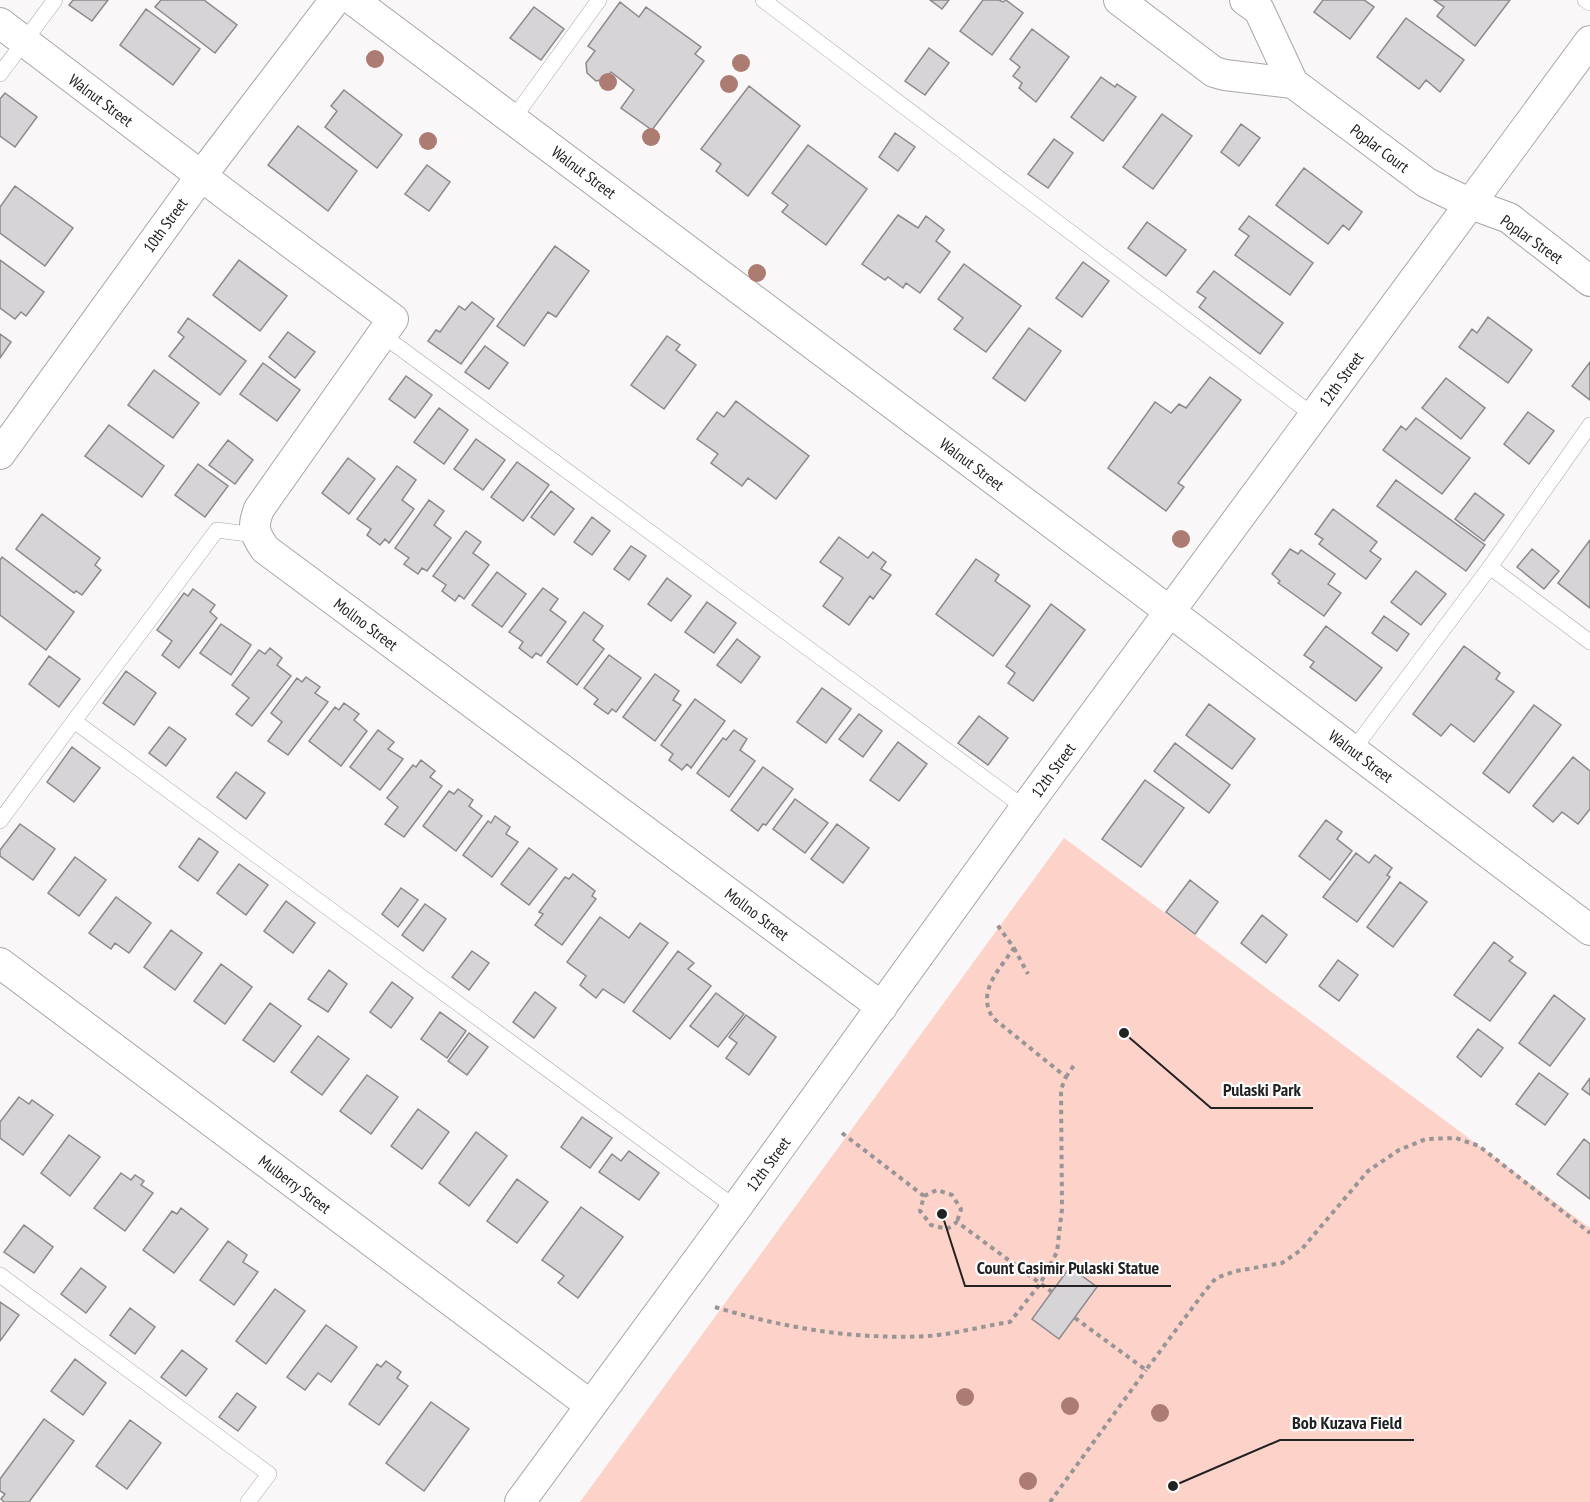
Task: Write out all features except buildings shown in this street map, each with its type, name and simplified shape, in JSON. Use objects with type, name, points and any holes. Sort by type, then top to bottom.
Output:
[{"type":"street","name":"10th Street","points":[[0,454],[201,176],[336,0]]},
{"type":"street","name":"Walnut Street","points":[[353,0],[1169,611],[1590,930]]},
{"type":"street","points":[[1119,0],[1214,72],[1263,81],[1293,83]]},
{"type":"street","name":"Poplar Court","points":[[1245,0],[1259,10],[1293,83],[1427,183],[1471,204]]},
{"type":"street","name":"Walnut Street","points":[[0,23],[201,176]]},
{"type":"street","name":"12th Street","points":[[520,1502],[1169,611],[1590,41]]},
{"type":"street","points":[[201,176],[393,319],[259,509],[254,521],[255,535]]},
{"type":"street","name":"Poplar Street","points":[[1471,204],[1509,218],[1590,281]]},
{"type":"street","name":"Mollno Street","points":[[255,535],[265,549],[882,1006]]},
{"type":"street","name":"Mulberry Street","points":[[0,963],[590,1405]]},
{"type":"lane","points":[[0,74],[55,0]]},
{"type":"lane","points":[[513,119],[599,0]]},
{"type":"lane","points":[[763,0],[1314,416]]},
{"type":"lane","points":[[1585,0],[1590,3]]},
{"type":"lane","points":[[381,334],[1025,808]]},
{"type":"lane","points":[[1353,750],[1490,567],[1590,424]]},
{"type":"lane","points":[[0,821],[217,530],[255,535]]},
{"type":"lane","points":[[1490,567],[1590,642]]},
{"type":"lane","points":[[74,721],[736,1208]]},
{"type":"lane","points":[[0,1275],[269,1474],[248,1502]]},
{"type":"path","points":[[996,923],[1014,948],[1028,974]]},
{"type":"path","points":[[1014,948],[987,989],[986,1008],[993,1018],[1066,1077]]},
{"type":"path","points":[[715,1307],[805,1330],[850,1335],[929,1336],[1010,1322],[1040,1284],[1057,1252],[1062,1209],[1061,1089],[1074,1065]]},
{"type":"path","points":[[842,1133],[924,1196]]},
{"type":"path","points":[[1050,1502],[1204,1291],[1216,1278],[1236,1270],[1282,1263],[1301,1250],[1368,1171],[1399,1150],[1426,1139],[1456,1138],[1479,1146],[1590,1233]]},
{"type":"path","points":[[937,1190],[952,1195],[961,1209],[957,1222],[947,1229],[931,1225],[920,1211],[924,1196],[937,1190]]},
{"type":"path","points":[[957,1222],[1052,1292]]},
{"type":"path","points":[[1075,1318],[1146,1370]]},
{"type":"shaded area","points":[[1064,838],[1590,1228],[1590,1502],[580,1502]]},
{"type":"place","name":"Pulaski Park","points":[[1124,1033]]},
{"type":"place","name":"Count Casimir Pulaski Statue","points":[[942,1214]]},
{"type":"place","name":"Bob Kuzava Field","points":[[1173,1486]]}]
